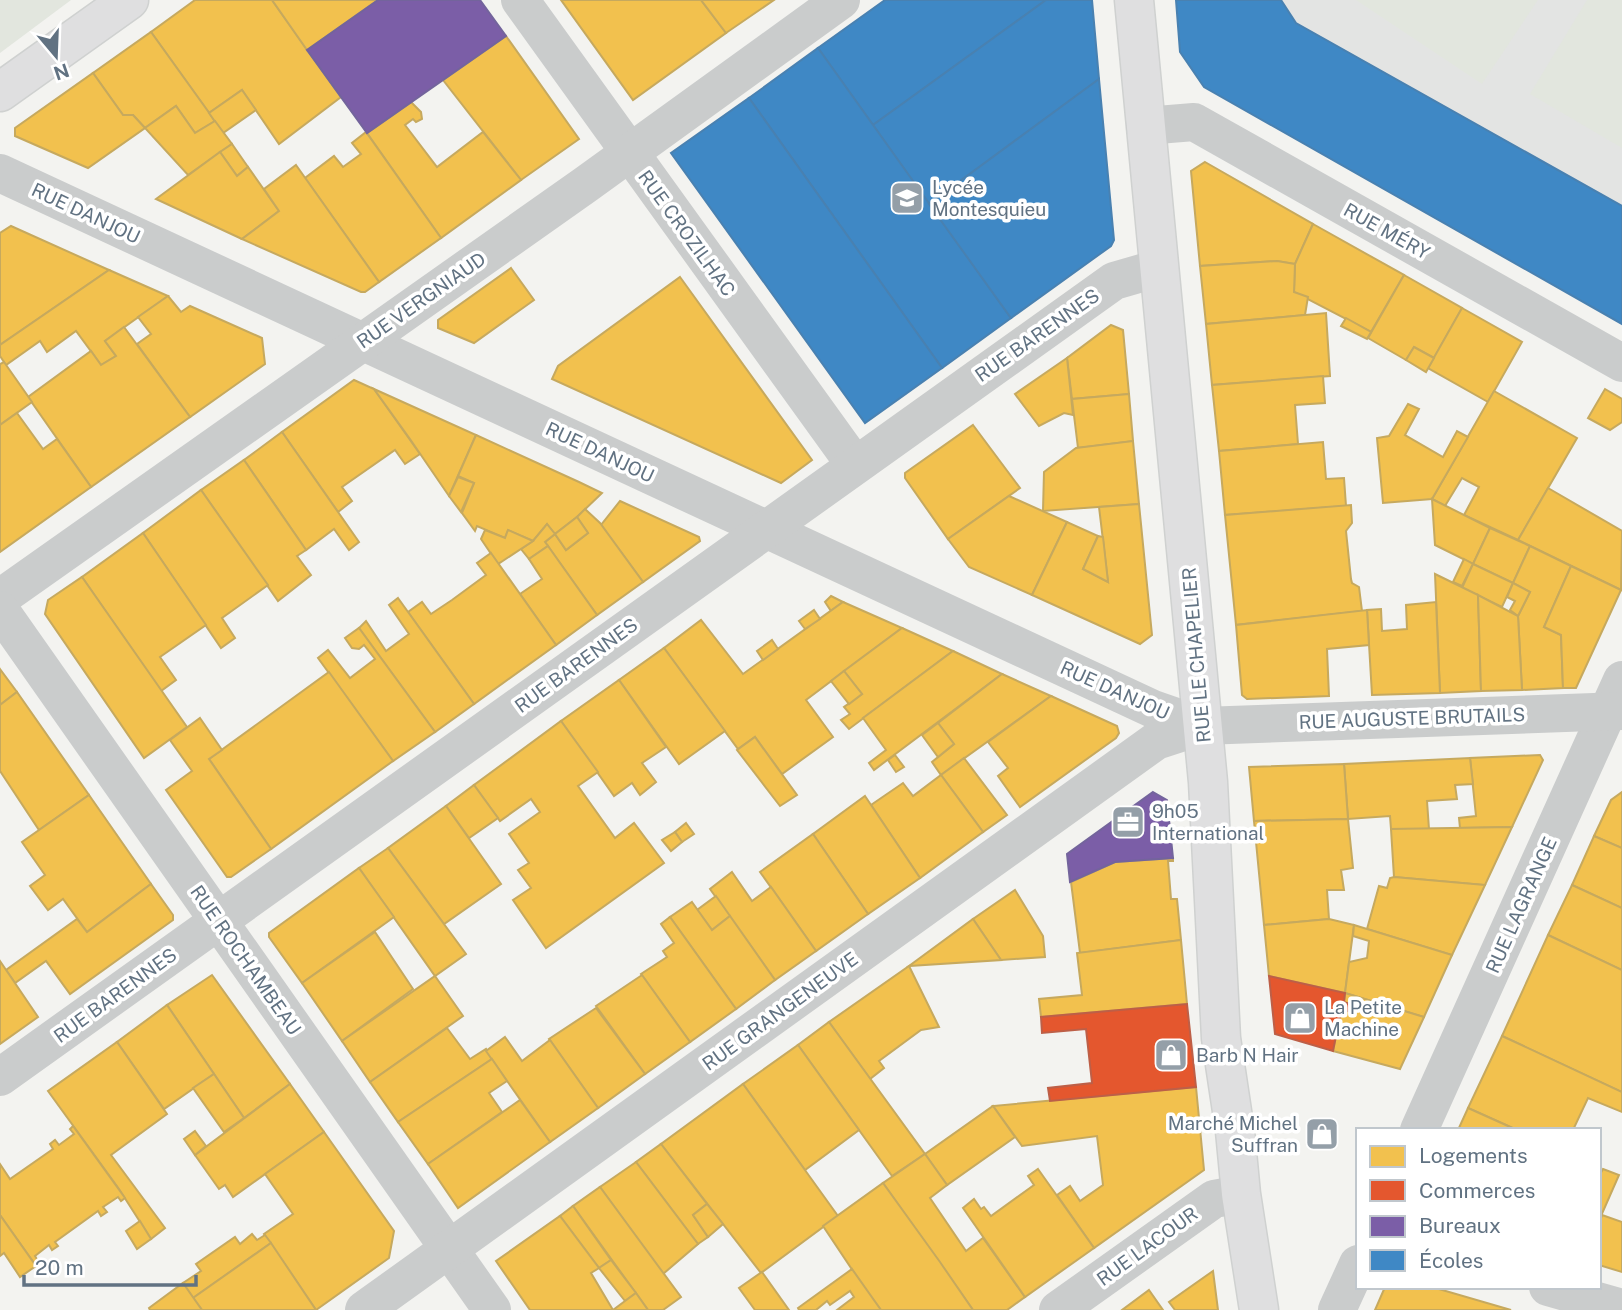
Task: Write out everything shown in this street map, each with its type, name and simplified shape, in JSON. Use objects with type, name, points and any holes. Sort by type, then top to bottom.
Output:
[{"type":"street","points":[[0,92],[129,0]]},
{"type":"street","name":"RUE CROZILHAC","points":[[520,0],[855,465]]},
{"type":"street","name":"RUE VERGNIAUD","points":[[0,598],[841,0]]},
{"type":"street","name":"RUE LE CHAPELIER","points":[[1133,0],[1208,782],[1221,1038],[1259,1310]]},
{"type":"street","name":"RUE MÉRY","points":[[1145,126],[1194,122],[1622,363]]},
{"type":"street","name":"RUE DANJOU","points":[[0,173],[1153,709],[1202,726]]},
{"type":"street","name":"RUE BARENNES","points":[[0,1077],[1114,281],[1159,268]]},
{"type":"street","name":"RUE ROCHAMBEAU","points":[[0,610],[492,1310]]},
{"type":"street","name":"RUE AUGUSTE BRUTAILS","points":[[1202,726],[1617,701]]},
{"type":"street","name":"RUE LAGRANGE","points":[[1420,1128],[1617,701]]},
{"type":"street","name":"RUE GRANGENEUVE","points":[[364,1310],[1156,741],[1202,726]]},
{"type":"street","name":"RUE LACOUR","points":[[1058,1310],[1213,1199],[1241,1194]]},
{"type":"street","points":[[1337,1310],[1356,1269]]},
{"type":"street","points":[[1555,1289],[1622,1308]]},
{"type":"shaded area","points":[[0,0],[71,0],[0,53]]},
{"type":"shaded area","points":[[1176,0],[1622,0],[1622,324],[1204,87],[1180,52]]},
{"type":"shaded area","points":[[1356,0],[1538,0],[1482,84]]},
{"type":"shaded area","points":[[1587,0],[1622,0],[1622,148],[1530,94]]},
{"type":"building: Logements","points":[[195,0],[272,0],[341,97],[279,144],[242,90],[209,113],[151,32]]},
{"type":"building: Logements","points":[[272,0],[378,0],[307,50]]},
{"type":"building: Logements","points":[[561,0],[701,0],[726,33],[633,100]]},
{"type":"building: Logements","points":[[701,0],[774,0],[726,33]]},
{"type":"building: Logements","points":[[151,32],[215,121],[195,133],[176,106],[145,128],[133,115],[123,115],[93,73]]},
{"type":"building: Logements","points":[[506,36],[579,139],[521,180],[443,80]]},
{"type":"building: Logements","points":[[93,73],[123,115],[133,115],[145,128],[88,168],[15,136],[15,128]]},
{"type":"building: Logements","points":[[242,90],[256,110],[223,133],[209,113]]},
{"type":"building: Logements","points":[[411,102],[421,112],[422,119],[416,122],[413,119],[405,125],[437,167],[483,132],[521,180],[441,238],[367,133]]},
{"type":"building: Logements","points":[[176,106],[195,133],[215,121],[232,144],[188,175],[145,128]]},
{"type":"building: Logements","points":[[366,132],[441,238],[379,282],[305,178],[334,156],[343,167],[361,154],[352,143]]},
{"type":"building: Logements","points":[[232,144],[248,167],[237,176],[220,152]]},
{"type":"building: Logements","points":[[220,152],[237,176],[248,167],[279,211],[242,239],[156,199]]},
{"type":"building: Logements","points":[[1205,162],[1313,224],[1295,264],[1277,261],[1200,266],[1191,171]]},
{"type":"building: Logements","points":[[296,165],[379,282],[365,292],[242,239],[279,211],[264,189]]},
{"type":"building: Logements","points":[[1313,224],[1404,275],[1371,332],[1294,292],[1295,264]]},
{"type":"building: Logements","points":[[11,226],[109,270],[0,345],[0,233]]},
{"type":"building: Logements","points":[[1277,261],[1295,264],[1294,292],[1308,297],[1305,315],[1206,324],[1200,266]]},
{"type":"building: Logements","points":[[511,268],[534,300],[474,343],[438,328],[438,320]]},
{"type":"building: Logements","points":[[109,270],[168,296],[105,341],[116,356],[101,365],[76,331],[47,352],[40,341],[6,365],[0,356],[0,345]]},
{"type":"building: Logements","points":[[1404,275],[1462,308],[1434,358],[1414,347],[1406,360],[1368,338]]},
{"type":"building: Logements","points":[[680,277],[812,460],[781,483],[552,379],[558,366]]},
{"type":"building: Logements","points":[[168,296],[181,312],[190,306],[262,338],[265,364],[190,417],[137,344],[151,334],[138,317]]},
{"type":"building: Logements","points":[[1462,308],[1522,342],[1488,402],[1428,368]]},
{"type":"building: Logements","points":[[1326,313],[1330,376],[1212,385],[1206,324]]},
{"type":"building: Logements","points":[[1346,318],[1371,332],[1367,339],[1341,326]]},
{"type":"building: Logements","points":[[1111,325],[1123,330],[1129,394],[1072,399],[1067,358]]},
{"type":"building: Logements","points":[[124,327],[190,417],[91,487],[28,397],[91,351],[101,365],[116,356],[105,341]]},
{"type":"building: Logements","points":[[1414,347],[1434,358],[1426,372],[1406,360]]},
{"type":"building: Logements","points":[[1067,358],[1073,415],[1064,413],[1039,426],[1015,394]]},
{"type":"building: Logements","points":[[4,362],[32,402],[0,425],[0,364]]},
{"type":"building: Logements","points":[[1323,376],[1325,403],[1295,405],[1298,444],[1219,451],[1212,385]]},
{"type":"building: Logements","points":[[354,380],[374,389],[420,454],[405,464],[395,450],[342,487],[352,501],[338,512],[282,432]]},
{"type":"building: Logements","points":[[374,389],[476,435],[449,496],[410,439]]},
{"type":"building: Logements","points":[[1605,389],[1622,399],[1622,422],[1610,430],[1588,418]]},
{"type":"building: Logements","points":[[1494,391],[1577,438],[1518,540],[1464,515],[1479,487],[1462,478],[1445,506],[1432,499]]},
{"type":"building: Logements","points":[[1129,394],[1133,441],[1078,448],[1072,399]]},
{"type":"building: Logements","points":[[1408,404],[1419,409],[1405,435],[1443,457],[1457,431],[1468,437],[1432,499],[1383,503],[1377,438],[1389,436]]},
{"type":"building: Logements","points":[[17,413],[43,449],[57,439],[91,487],[0,552],[0,425]]},
{"type":"building: Logements","points":[[973,425],[1020,488],[948,539],[905,478],[905,473]]},
{"type":"building: Logements","points":[[282,432],[359,542],[349,550],[334,529],[306,550],[244,460]]},
{"type":"building: Logements","points":[[476,435],[602,493],[555,534],[547,524],[533,541],[508,530],[505,538],[477,526],[475,531],[462,513],[474,483],[458,476]]},
{"type":"building: Logements","points":[[1133,441],[1139,504],[1043,511],[1044,472],[1076,448]]},
{"type":"building: Logements","points":[[1323,442],[1326,479],[1344,478],[1346,506],[1225,515],[1219,451]]},
{"type":"building: Logements","points":[[244,460],[306,550],[297,556],[311,575],[278,601],[201,490]]},
{"type":"building: Logements","points":[[458,477],[474,483],[461,512],[449,496]]},
{"type":"building: Logements","points":[[1548,488],[1622,531],[1621,590],[1518,540]]},
{"type":"building: Logements","points":[[201,490],[268,585],[222,618],[235,638],[221,648],[143,533]]},
{"type":"building: Logements","points":[[1009,496],[1067,522],[1032,595],[969,567],[948,539]]},
{"type":"building: Logements","points":[[1432,499],[1490,528],[1473,564],[1435,545]]},
{"type":"building: Logements","points":[[620,501],[699,537],[700,541],[643,582],[601,525]]},
{"type":"building: Logements","points":[[1139,504],[1152,635],[1140,644],[1032,595],[1067,522],[1098,536],[1083,569],[1108,582],[1099,507]]},
{"type":"building: Logements","points":[[1351,505],[1352,523],[1346,531],[1351,579],[1352,583],[1359,587],[1362,611],[1236,625],[1225,515]]},
{"type":"building: Logements","points":[[585,509],[600,523],[643,582],[597,615],[545,542],[555,534],[566,550],[588,533],[577,517]]},
{"type":"building: Logements","points":[[577,517],[588,533],[566,550],[555,534]]},
{"type":"building: Logements","points":[[547,524],[555,534],[545,542],[548,546],[529,559],[521,549],[533,541]]},
{"type":"building: Logements","points":[[1490,528],[1530,546],[1513,583],[1473,564]]},
{"type":"building: Logements","points":[[485,530],[505,538],[508,530],[533,541],[498,564],[481,539]]},
{"type":"building: Logements","points":[[143,533],[206,625],[160,657],[176,680],[161,691],[82,577]]},
{"type":"building: Logements","points":[[1098,536],[1103,537],[1108,582],[1083,569]]},
{"type":"building: Logements","points":[[548,546],[597,615],[556,645],[520,594],[542,579],[529,559]]},
{"type":"building: Logements","points":[[1530,546],[1571,566],[1544,627],[1561,635],[1563,688],[1522,690],[1518,616],[1530,592],[1513,583]]},
{"type":"building: Logements","points":[[491,553],[556,645],[474,704],[408,612],[422,602],[431,614],[452,600],[486,575],[477,563]]},
{"type":"building: Logements","points":[[1464,559],[1473,564],[1462,586],[1453,582]]},
{"type":"building: Logements","points":[[1473,564],[1513,583],[1502,607],[1462,588]]},
{"type":"building: Logements","points":[[1571,566],[1621,590],[1576,688],[1563,688],[1561,635],[1544,627]]},
{"type":"building: Logements","points":[[1435,574],[1478,595],[1481,691],[1440,693]]},
{"type":"building: Logements","points":[[82,577],[187,727],[144,758],[45,614],[48,600]]},
{"type":"building: Logements","points":[[1513,583],[1530,592],[1518,616],[1510,610],[1515,601],[1507,597]]},
{"type":"building: Logements","points":[[1478,595],[1518,616],[1522,690],[1481,691]]},
{"type":"building: Logements","points":[[831,596],[843,602],[831,611],[825,602]]},
{"type":"building: Logements","points":[[398,598],[474,704],[435,732],[359,628],[366,621],[386,651],[409,634],[389,605]]},
{"type":"building: Logements","points":[[843,602],[902,628],[806,700],[833,737],[782,774],[755,737],[738,749],[664,648],[701,620],[743,674]]},
{"type":"building: Logements","points":[[1436,602],[1440,693],[1372,695],[1367,610],[1381,609],[1382,631],[1407,629],[1406,605]]},
{"type":"building: Logements","points":[[814,610],[820,619],[805,629],[799,621]]},
{"type":"building: Logements","points":[[1367,610],[1369,645],[1327,649],[1329,696],[1247,699],[1242,695],[1236,625]]},
{"type":"building: Logements","points":[[359,628],[435,732],[393,761],[318,658],[328,650],[350,678],[375,659],[364,645],[359,649],[352,648],[345,638]]},
{"type":"building: Logements","points":[[902,628],[953,651],[849,729],[841,720],[850,714],[844,707],[862,694],[844,671]]},
{"type":"building: Logements","points":[[772,640],[778,649],[763,660],[757,651]]},
{"type":"building: Logements","points":[[664,648],[725,731],[679,764],[619,680]]},
{"type":"building: Logements","points":[[953,651],[1002,674],[874,770],[869,763],[886,750],[863,718]]},
{"type":"building: Logements","points":[[0,669],[17,692],[0,705]]},
{"type":"building: Logements","points":[[844,671],[862,694],[849,704],[831,681]]},
{"type":"building: Logements","points":[[329,672],[393,761],[271,849],[209,759]]},
{"type":"building: Logements","points":[[1002,674],[1051,696],[941,775],[932,762],[954,744],[938,723]]},
{"type":"building: Logements","points":[[619,680],[666,747],[642,763],[656,782],[640,795],[632,783],[614,796],[561,721]]},
{"type":"building: Logements","points":[[17,692],[89,795],[39,830],[0,771],[0,705]]},
{"type":"building: Logements","points":[[1051,696],[1117,726],[1119,733],[1116,738],[1020,807],[998,776],[1008,768],[988,742]]},
{"type":"building: Logements","points":[[200,718],[222,750],[209,759],[271,849],[231,877],[227,877],[166,790],[192,771],[170,740]]},
{"type":"building: Logements","points":[[561,721],[598,772],[578,786],[615,838],[634,823],[664,863],[546,948],[513,900],[531,888],[518,870],[529,863],[509,834],[540,812],[531,799],[500,821],[474,785]]},
{"type":"building: Logements","points":[[938,723],[954,744],[938,757],[922,735]]},
{"type":"building: Logements","points":[[755,737],[797,795],[780,806],[737,750]]},
{"type":"building: Logements","points":[[895,755],[904,767],[896,772],[888,760]]},
{"type":"building: Logements","points":[[1540,755],[1543,760],[1512,827],[1460,828],[1459,818],[1476,816],[1470,758]]},
{"type":"building: Logements","points":[[964,758],[1007,815],[983,832],[941,775]]},
{"type":"building: Logements","points":[[1470,758],[1473,784],[1455,785],[1457,799],[1427,801],[1429,829],[1391,829],[1390,816],[1348,819],[1344,764]]},
{"type":"building: Logements","points":[[1344,764],[1348,819],[1254,821],[1249,767]]},
{"type":"building: Logements","points":[[941,775],[983,832],[920,878],[871,805],[903,783],[913,796]]},
{"type":"building: Logements","points":[[474,785],[498,818],[469,838],[446,806]]},
{"type":"building: Logements","points":[[1622,792],[1622,848],[1594,836],[1611,800]]},
{"type":"building: Logements","points":[[89,795],[151,884],[87,932],[63,899],[48,910],[30,886],[45,875],[22,842]]},
{"type":"building: Logements","points":[[865,796],[920,878],[868,914],[813,834]]},
{"type":"building: Logements","points":[[446,806],[501,884],[444,924],[388,848]]},
{"type":"building: Logements","points":[[1348,819],[1353,868],[1341,870],[1344,890],[1327,890],[1329,919],[1264,925],[1254,821]]},
{"type":"building: Logements","points":[[686,823],[694,834],[682,842],[675,832]]},
{"type":"building: Logements","points":[[1512,827],[1485,885],[1394,877],[1391,829]]},
{"type":"building: Logements","points":[[675,832],[682,842],[671,851],[662,840]]},
{"type":"building: Logements","points":[[813,834],[868,914],[816,951],[760,872]]},
{"type":"building: Logements","points":[[1594,836],[1622,848],[1622,908],[1572,885]]},
{"type":"building: Logements","points":[[388,848],[466,954],[435,976],[359,868]]},
{"type":"building: Logements","points":[[1173,858],[1173,861],[1168,861],[1171,899],[1177,899],[1181,940],[1080,953],[1071,882],[1115,862]]},
{"type":"building: Logements","points":[[359,868],[394,917],[302,983],[269,937],[269,933]]},
{"type":"building: Logements","points":[[732,872],[752,901],[771,887],[816,951],[775,980],[710,889]]},
{"type":"building: Logements","points":[[1390,878],[1485,885],[1452,955],[1367,929],[1379,886],[1387,888]]},
{"type":"building: Logements","points":[[151,884],[173,915],[173,920],[70,994],[46,961],[15,983],[6,970],[77,919],[87,932]]},
{"type":"building: Logements","points":[[1572,885],[1622,908],[1622,970],[1548,935]]},
{"type":"building: Logements","points":[[1015,890],[1043,936],[1045,957],[1001,960],[973,919]]},
{"type":"building: Logements","points":[[716,896],[730,916],[712,930],[697,910]]},
{"type":"building: Logements","points":[[692,902],[712,930],[730,916],[775,980],[736,1009],[670,917]]},
{"type":"building: Logements","points":[[670,917],[736,1009],[690,1042],[641,974],[667,957],[663,951],[674,943],[661,924]]},
{"type":"building: Logements","points":[[973,919],[1001,960],[909,966]]},
{"type":"building: Logements","points":[[1329,919],[1354,925],[1345,993],[1269,976],[1264,925]]},
{"type":"building: Logements","points":[[1354,925],[1452,955],[1424,1017],[1345,993],[1349,962],[1367,958],[1369,941],[1353,936]]},
{"type":"building: Logements","points":[[375,932],[413,989],[342,1041],[302,983]]},
{"type":"building: Logements","points":[[1548,935],[1622,970],[1622,1092],[1502,1036]]},
{"type":"building: Logements","points":[[1181,940],[1187,1004],[1041,1017],[1039,999],[1082,995],[1077,953]]},
{"type":"building: Logements","points":[[0,961],[38,1017],[0,1044]]},
{"type":"building: Logements","points":[[909,966],[939,1027],[921,1030],[879,1061],[884,1068],[870,1079],[829,1022]]},
{"type":"building: Logements","points":[[212,975],[290,1084],[244,1118],[167,1005]]},
{"type":"building: Logements","points":[[642,975],[690,1042],[645,1074],[596,1006]]},
{"type":"building: Logements","points":[[435,976],[463,1016],[370,1082],[342,1041]]},
{"type":"building: Logements","points":[[1345,993],[1424,1017],[1400,1069],[1333,1051],[1341,1011],[1353,1011],[1355,1006],[1344,1002]]},
{"type":"building: Logements","points":[[167,1005],[214,1074],[164,1109],[117,1042]]},
{"type":"building: Logements","points":[[596,1008],[645,1074],[598,1108],[549,1039]]},
{"type":"building: Logements","points":[[829,1022],[925,1154],[892,1176],[798,1045]]},
{"type":"building: Logements","points":[[447,1028],[470,1059],[486,1049],[492,1059],[398,1122],[370,1082]]},
{"type":"building: Logements","points":[[1502,1036],[1622,1092],[1622,1112],[1588,1098],[1574,1128],[1513,1128],[1468,1108]]},
{"type":"building: Logements","points":[[505,1037],[522,1061],[550,1040],[598,1108],[550,1142],[486,1051]]},
{"type":"building: Logements","points":[[117,1042],[167,1114],[111,1155],[165,1228],[151,1239],[119,1189],[48,1091]]},
{"type":"building: Logements","points":[[798,1045],[859,1130],[805,1170],[743,1084]]},
{"type":"building: Logements","points":[[492,1059],[507,1081],[489,1093],[502,1112],[428,1164],[398,1122]]},
{"type":"building: Logements","points":[[214,1074],[244,1118],[224,1132],[193,1088]]},
{"type":"building: Logements","points":[[290,1084],[324,1132],[233,1197],[225,1185],[219,1189],[195,1155]]},
{"type":"building: Logements","points":[[743,1084],[838,1216],[761,1273],[661,1144]]},
{"type":"building: Logements","points":[[1196,1087],[1204,1170],[1094,1248],[1057,1195],[1070,1186],[1080,1201],[1103,1185],[1097,1136],[1022,1146],[993,1106]]},
{"type":"building: Logements","points":[[520,1100],[550,1142],[458,1208],[428,1164]]},
{"type":"building: Logements","points":[[993,1106],[1015,1137],[947,1185],[925,1154]]},
{"type":"building: Logements","points":[[1468,1108],[1513,1128],[1459,1128]]},
{"type":"building: Logements","points":[[73,1126],[125,1198],[121,1201],[118,1197],[103,1207],[107,1212],[101,1216],[98,1211],[55,1242],[58,1246],[52,1250],[49,1245],[35,1256],[38,1261],[34,1263],[0,1215],[0,1164],[10,1179],[53,1149],[50,1144],[55,1140],[59,1145],[74,1134],[70,1129]]},
{"type":"building: Logements","points":[[195,1131],[206,1146],[195,1155],[184,1139]]},
{"type":"building: Logements","points":[[324,1132],[394,1231],[389,1258],[316,1310],[264,1234],[293,1214],[265,1174]]},
{"type":"building: Logements","points":[[661,1144],[707,1204],[693,1215],[708,1237],[698,1244],[636,1162]]},
{"type":"building: Logements","points":[[925,1154],[947,1185],[930,1198],[966,1251],[983,1238],[1025,1297],[1007,1310],[973,1310],[883,1183]]},
{"type":"building: Logements","points":[[636,1162],[698,1244],[663,1274],[600,1187]]},
{"type":"building: Logements","points":[[1038,1169],[1094,1248],[1025,1297],[963,1208],[974,1199],[981,1209],[984,1207],[991,1216],[1034,1185],[1028,1176]]},
{"type":"building: Logements","points":[[1603,1169],[1619,1175],[1601,1216]]},
{"type":"building: Logements","points":[[883,1183],[973,1310],[881,1310],[867,1292],[823,1226]]},
{"type":"building: Logements","points":[[600,1187],[681,1297],[663,1310],[648,1310],[573,1206]]},
{"type":"building: Logements","points":[[707,1204],[723,1224],[708,1237],[693,1215]]},
{"type":"building: Logements","points":[[573,1206],[611,1260],[599,1268],[560,1216]]},
{"type":"building: Logements","points":[[0,1215],[36,1266],[20,1277],[4,1253],[0,1256]]},
{"type":"building: Logements","points":[[1602,1215],[1622,1222],[1622,1272],[1601,1266]]},
{"type":"building: Logements","points":[[560,1216],[599,1268],[591,1273],[613,1310],[530,1310],[496,1261]]},
{"type":"building: Logements","points":[[140,1221],[151,1239],[137,1249],[126,1231]]},
{"type":"building: Logements","points":[[252,1234],[257,1240],[265,1235],[271,1243],[193,1298],[183,1283],[201,1271],[196,1264],[235,1237],[240,1244]]},
{"type":"building: Logements","points":[[271,1243],[316,1310],[202,1310],[193,1298]]},
{"type":"building: Logements","points":[[611,1260],[636,1293],[625,1301],[599,1268]]},
{"type":"building: Logements","points":[[852,1269],[881,1310],[837,1310],[854,1297],[850,1291],[830,1305],[827,1301],[816,1310],[799,1310],[798,1308]]},
{"type":"building: Logements","points":[[1213,1271],[1218,1310],[1175,1310],[1169,1302]]},
{"type":"building: Logements","points":[[762,1272],[789,1310],[755,1310],[739,1288]]},
{"type":"building: Logements","points":[[183,1283],[202,1310],[150,1310],[149,1308]]},
{"type":"building: Logements","points":[[1384,1289],[1439,1289],[1511,1310],[1375,1310]]},
{"type":"building: Logements","points":[[1149,1290],[1163,1310],[1122,1310]]},
{"type":"building: Logements","points":[[636,1293],[648,1310],[613,1310],[625,1301]]},
{"type":"building: Commerces","points":[[1269,976],[1345,993],[1344,1002],[1355,1006],[1353,1011],[1341,1011],[1333,1051],[1275,1034]]},
{"type":"building: Commerces","points":[[1187,1004],[1196,1087],[1050,1101],[1048,1088],[1092,1083],[1086,1029],[1042,1033],[1041,1017]]},
{"type":"building: Bureaux","points":[[378,0],[480,0],[506,36],[367,133],[307,50]]},
{"type":"building: Bureaux","points":[[1153,792],[1167,800],[1173,858],[1115,862],[1070,882],[1067,854]]},
{"type":"building: Écoles","points":[[885,0],[1046,0],[873,125],[818,48]]},
{"type":"building: Écoles","points":[[1046,0],[1092,0],[1099,79],[929,204],[873,125]]},
{"type":"building: Écoles","points":[[1176,0],[1281,0],[1296,23],[1622,206],[1622,324],[1204,87],[1180,52]]},
{"type":"building: Écoles","points":[[818,48],[1011,318],[942,368],[749,98]]},
{"type":"building: Écoles","points":[[1099,79],[1114,240],[1111,246],[1011,318],[929,204]]},
{"type":"building: Écoles","points":[[749,98],[942,368],[865,423],[671,153]]},
{"type":"place","name":"Lycée Montesquieu","points":[[907,198]]},
{"type":"place","name":"9h05 International","points":[[1128,822]]},
{"type":"place","name":"La Petite Machine","points":[[1300,1018]]},
{"type":"place","name":"Barb N Hair","points":[[1171,1055]]},
{"type":"place","name":"Marché Michel Suffran","points":[[1322,1134]]}]
